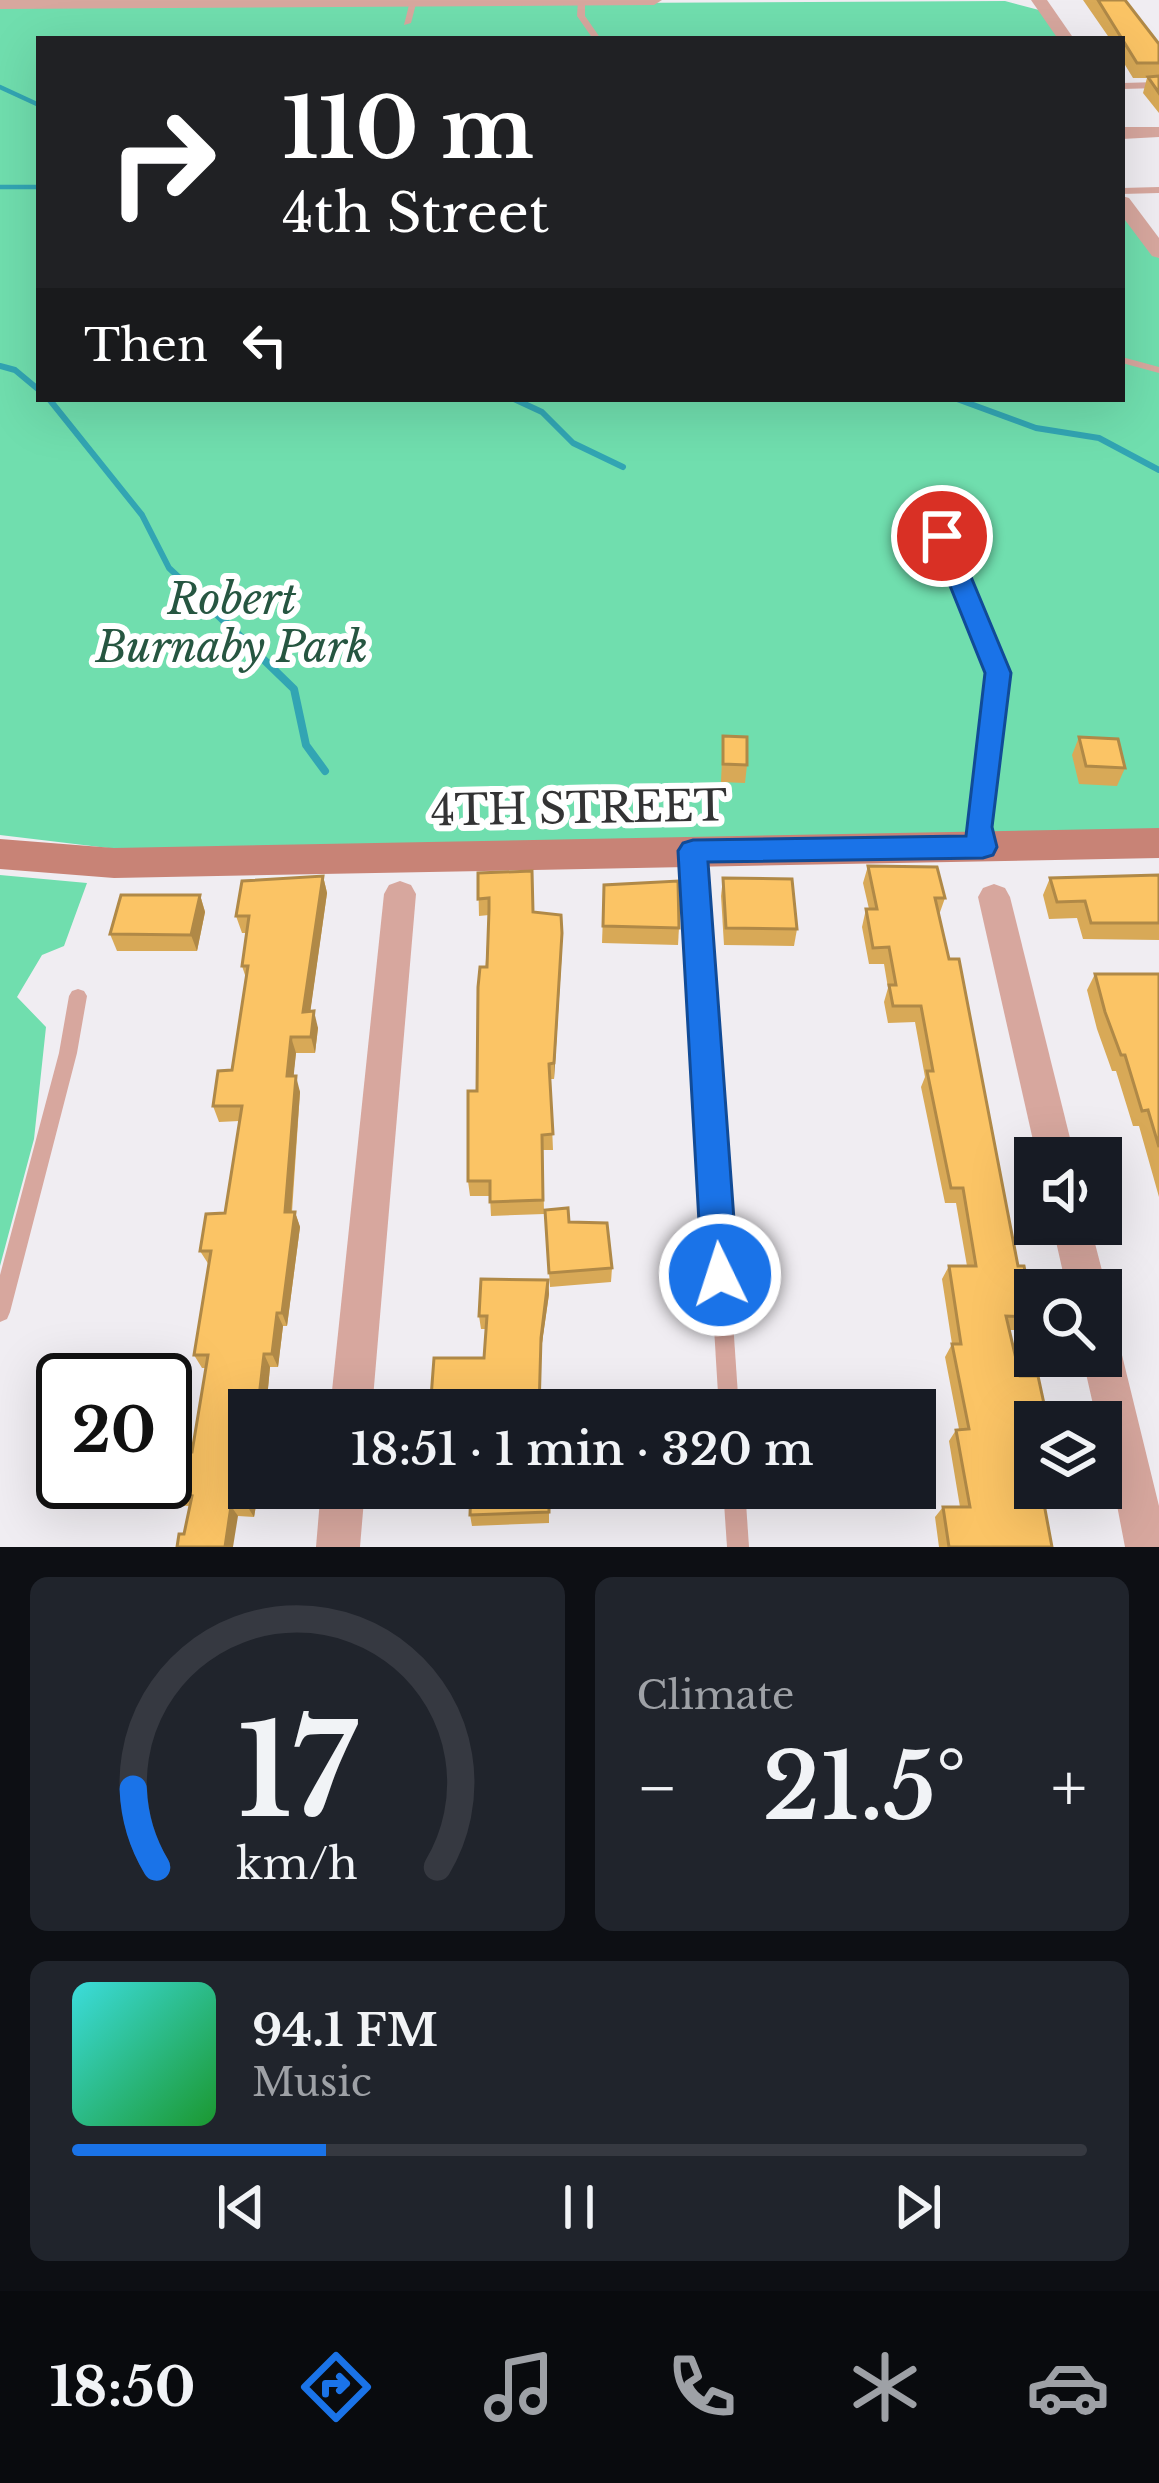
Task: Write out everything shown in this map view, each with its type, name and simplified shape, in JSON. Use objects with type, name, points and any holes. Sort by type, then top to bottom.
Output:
[{"type":"street","points":[[0,4],[654,0]]},
{"type":"street","points":[[1039,0],[1064,36]]},
{"type":"street","points":[[1125,133],[1159,133]]},
{"type":"street","points":[[1125,206],[1159,252]]},
{"type":"street","name":"4TH STREET","points":[[0,854],[114,862],[1159,843]]},
{"type":"street","points":[[353,1389],[400,895]]},
{"type":"street","points":[[994,897],[1051,1137]]},
{"type":"street","points":[[1107,1377],[1147,1547]]},
{"type":"street","points":[[338,1547],[341,1509]]},
{"type":"lane","points":[[407,23],[414,0]]},
{"type":"lane","points":[[581,1],[581,16],[595,36]]},
{"type":"lane","points":[[1125,86],[1159,85]]},
{"type":"lane","points":[[1125,190],[1159,190]]},
{"type":"lane","points":[[1125,360],[1159,370]]},
{"type":"lane","points":[[942,536],[998,673],[978,827],[983,847]]},
{"type":"lane","points":[[693,851],[728,1389]]},
{"type":"lane","points":[[0,1312],[68,1053],[78,996]]},
{"type":"lane","points":[[735,1509],[738,1547]]},
{"type":"green space","name":"Robert Burnaby Park","points":[[1005,1],[1039,10],[1057,36],[36,36],[36,402],[1125,402],[1125,213],[1159,258],[1159,830],[125,850],[0,835],[0,6]]},
{"type":"green space","points":[[0,875],[87,883],[64,946],[42,955],[17,997],[46,1027],[34,1139],[0,1266]]},
{"type":"building","points":[[1098,0],[1125,0],[1159,44],[1159,63],[1137,63],[1125,36],[1120,36]]},
{"type":"building","points":[[1159,76],[1159,93],[1148,77]]},
{"type":"building","points":[[723,736],[747,737],[747,765],[723,764]]},
{"type":"building","points":[[1079,737],[1118,739],[1125,768],[1086,766]]},
{"type":"building","points":[[868,866],[937,867],[945,898],[935,898],[949,959],[959,959],[1018,1266],[1025,1269],[1014,1269],[1014,1316],[1006,1316],[1014,1377],[1038,1377],[1043,1401],[1014,1401],[1014,1509],[1045,1509],[1052,1547],[949,1547],[943,1507],[970,1507],[956,1430],[969,1429],[952,1344],[961,1344],[949,1266],[976,1266],[963,1188],[951,1188],[927,1071],[933,1071],[921,1006],[893,1006],[889,985],[896,985],[889,947],[873,948],[866,909],[877,909]]},
{"type":"building","points":[[532,871],[533,912],[561,915],[554,1063],[549,1064],[553,1134],[542,1135],[543,1200],[490,1202],[490,1181],[468,1181],[468,1091],[477,1091],[478,987],[480,967],[487,967],[489,910],[489,898],[478,899],[478,873]]},
{"type":"building","points":[[1159,875],[1159,923],[1091,923],[1085,901],[1057,902],[1050,878]]},
{"type":"building","points":[[323,876],[303,1012],[314,1011],[311,1037],[291,1037],[287,1076],[296,1076],[285,1212],[295,1212],[282,1313],[277,1313],[272,1354],[264,1354],[260,1389],[228,1389],[231,1509],[225,1547],[177,1547],[192,1509],[192,1452],[208,1355],[194,1355],[211,1251],[200,1251],[206,1214],[225,1213],[242,1106],[213,1106],[218,1071],[232,1070],[248,966],[242,966],[249,916],[236,916],[242,881]]},
{"type":"building","points":[[723,878],[792,879],[797,929],[726,928]]},
{"type":"building","points":[[678,881],[679,928],[603,926],[604,885]]},
{"type":"building","points":[[121,895],[200,895],[191,935],[110,934]]},
{"type":"building","points":[[1095,974],[1159,974],[1159,1147],[1105,1012]]},
{"type":"building","points":[[568,1208],[569,1222],[607,1223],[612,1268],[549,1273],[545,1210]]},
{"type":"building","points":[[481,1279],[548,1280],[540,1389],[432,1389],[434,1358],[484,1358],[487,1316],[479,1316]]},
{"type":"building","points":[[470,1509],[549,1509],[549,1512],[470,1515]]},
{"type":"waterway","points":[[0,87],[36,104]]},
{"type":"waterway","points":[[0,187],[36,187]]},
{"type":"waterway","points":[[0,366],[15,370],[36,388]]},
{"type":"waterway","points":[[51,402],[142,515],[169,568],[184,582]]},
{"type":"waterway","points":[[520,402],[542,412],[573,443],[623,467]]},
{"type":"waterway","points":[[965,402],[1036,428],[1099,438],[1159,470]]},
{"type":"waterway","points":[[181,579],[294,689],[306,745],[325,771]]},
{"type":"route","points":[[720,1275],[693,851],[983,847],[978,827],[998,673],[942,536]]}]
